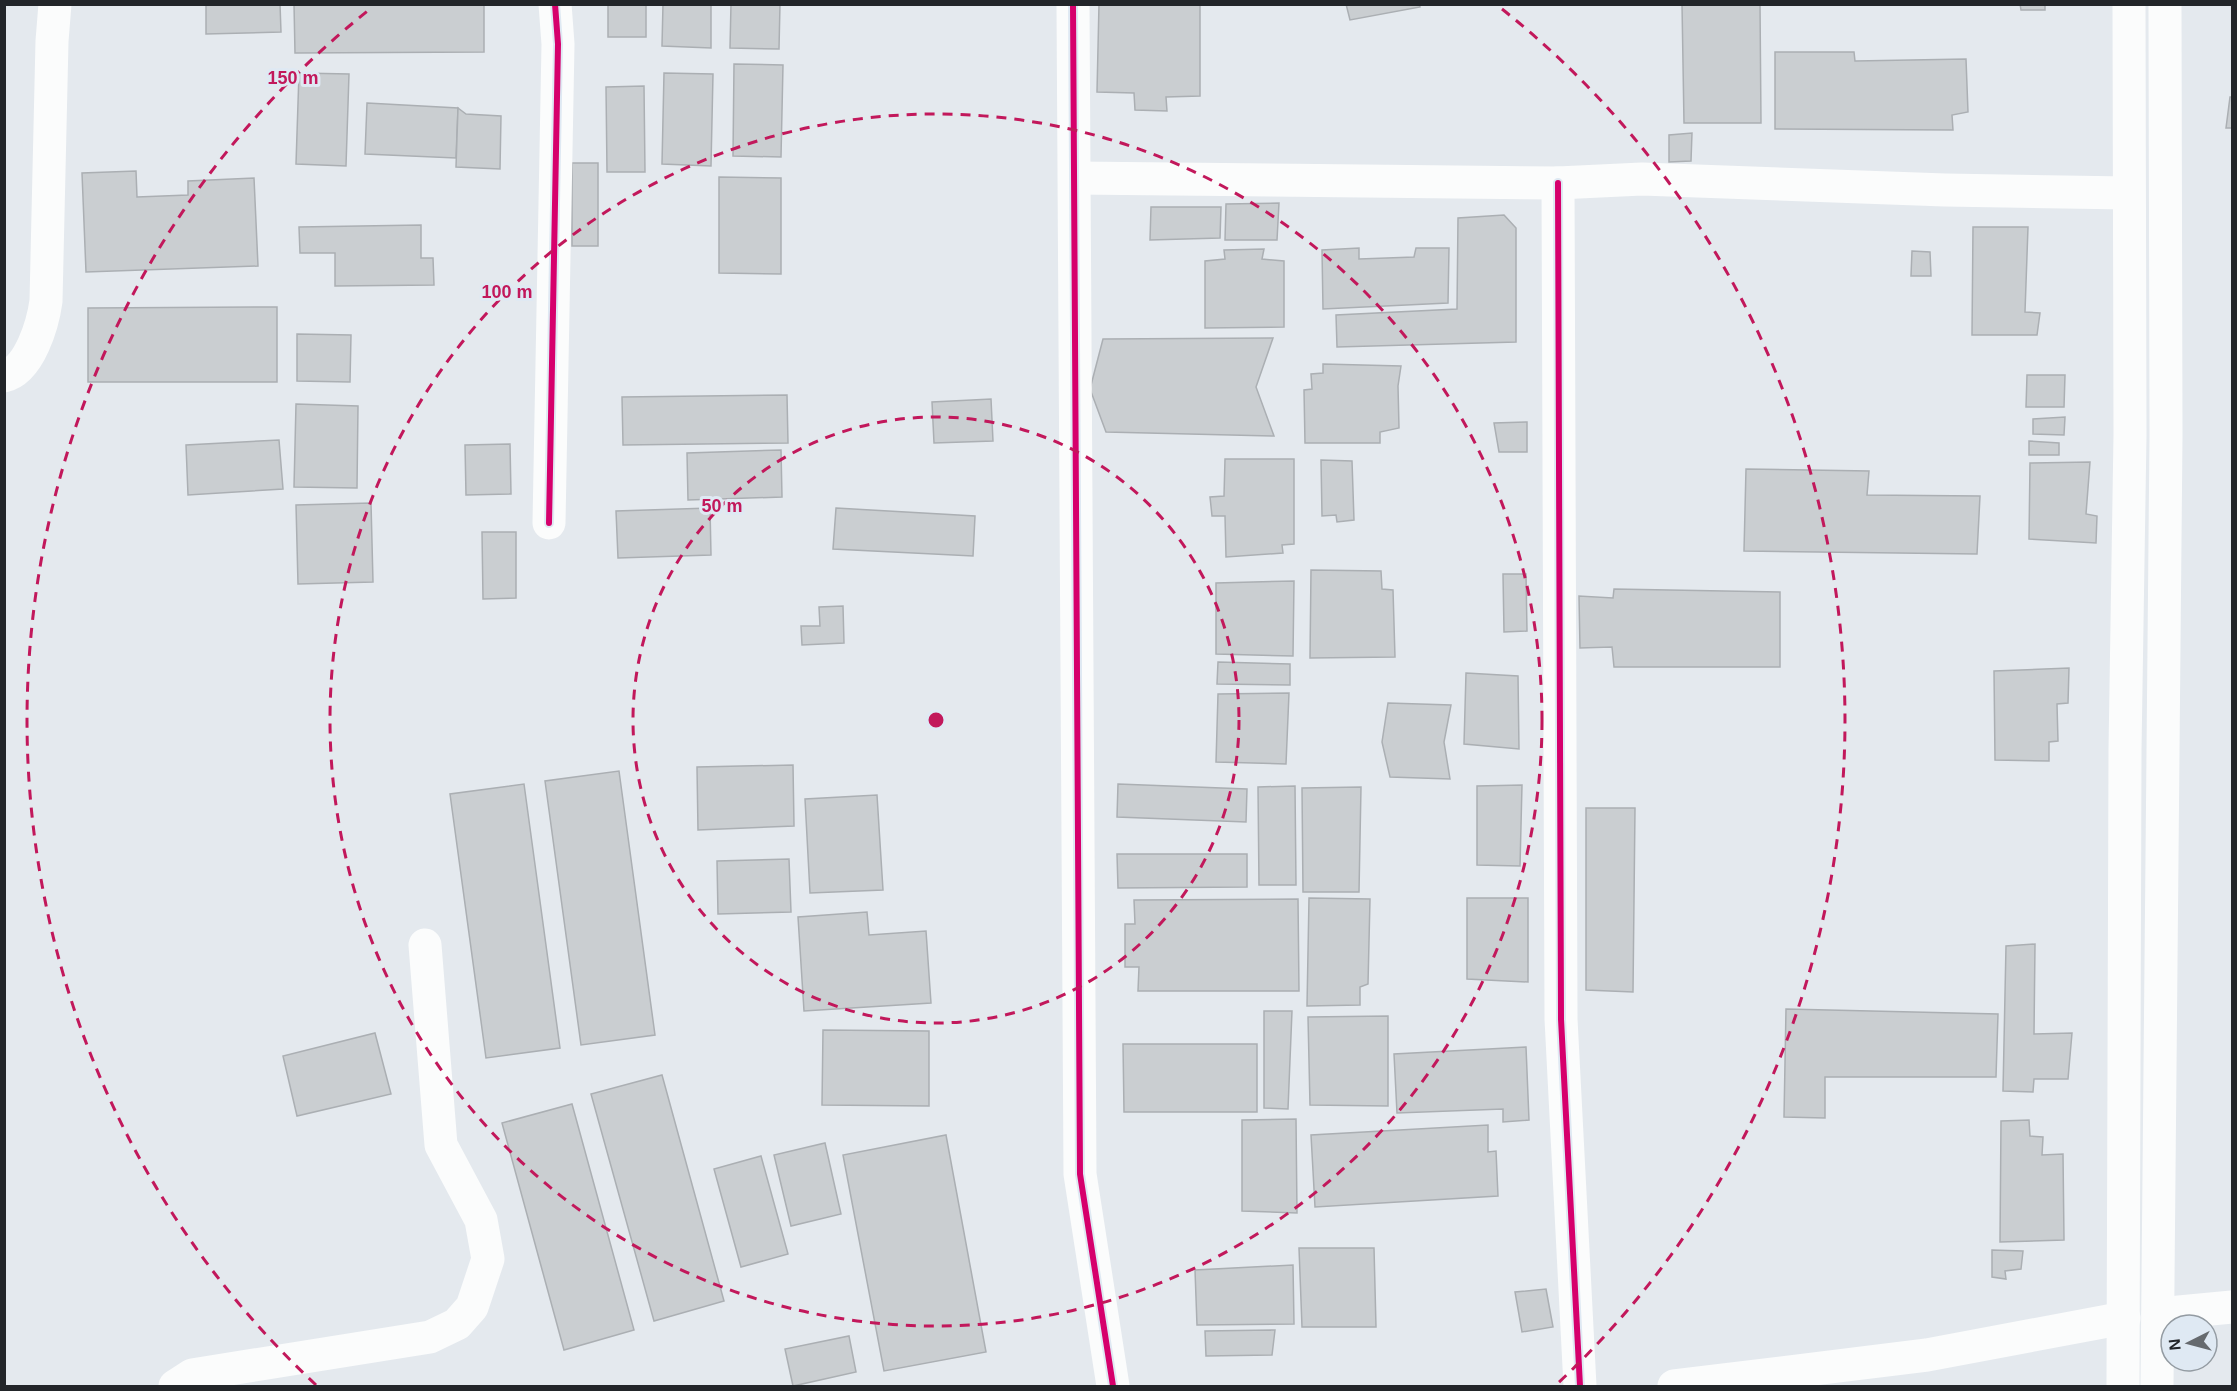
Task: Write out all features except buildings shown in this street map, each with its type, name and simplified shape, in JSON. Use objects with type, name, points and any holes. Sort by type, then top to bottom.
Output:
[{"type":"street","points":[[4,376],[10,375],[29,354],[43,322],[46,301],[52,41],[56,4]]},
{"type":"street","points":[[549,523],[558,44],[555,4]]},
{"type":"street","points":[[1073,4],[1080,1174],[1113,1386]]},
{"type":"street","points":[[2123,1386],[2125,750],[2130,435],[2129,4]]},
{"type":"street","points":[[2157,1386],[2166,436],[2164,4]]},
{"type":"street","points":[[1075,178],[1558,183],[1642,179],[2128,193]]},
{"type":"street","points":[[1558,183],[1561,1019],[1580,1386]]},
{"type":"street","points":[[175,1386],[192,1376],[430,1337],[457,1324],[472,1307],[488,1259],[481,1220],[441,1145],[425,945]]},
{"type":"street","points":[[2158,1314],[2232,1307]]},
{"type":"street","points":[[1674,1386],[1927,1356],[2124,1318]]},
{"type":"cycle path","points":[[549,523],[558,44],[555,4]]},
{"type":"cycle path","points":[[1073,4],[1080,1174],[1113,1386]]},
{"type":"cycle path","points":[[1558,183],[1561,1019],[1580,1386]]}]
